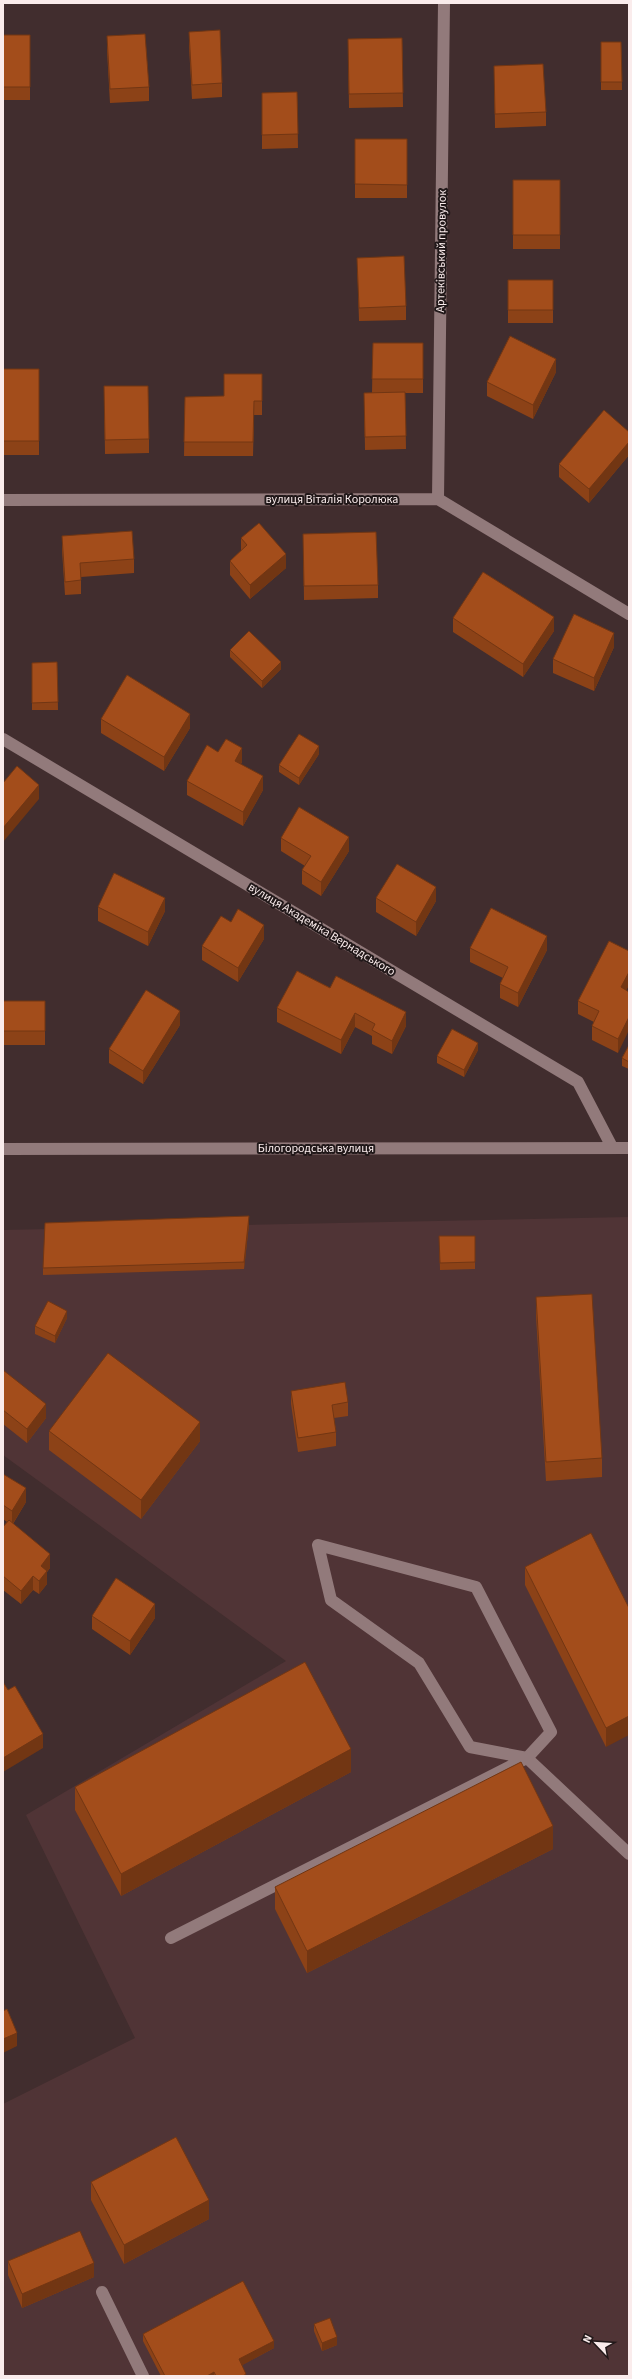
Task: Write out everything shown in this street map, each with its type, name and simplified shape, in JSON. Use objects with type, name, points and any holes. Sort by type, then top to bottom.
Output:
[{"type":"street","name":"Артеківський провулок","points":[[438,499],[444,3]]},
{"type":"street","name":"вулиця Віталія Королюка","points":[[3,500],[438,499]]},
{"type":"street","points":[[438,499],[629,614]]},
{"type":"street","name":"вулиця Академіка Вернадського","points":[[3,739],[578,1082],[612,1147]]},
{"type":"street","name":"Білогородська вулиця","points":[[3,1148],[629,1148]]},
{"type":"street","points":[[170,1938],[527,1758],[551,1732],[476,1587],[318,1546],[331,1600],[419,1663],[470,1747],[527,1758],[629,1854]]},
{"type":"street","points":[[102,2292],[143,2376]]},
{"type":"shaded area","points":[[629,1217],[629,2376],[3,2376],[3,2104],[135,2038],[26,1815],[286,1661],[3,1455],[3,1230]]},
{"type":"building","points":[[220,30],[222,83],[192,85],[189,32]]},
{"type":"building","points":[[145,34],[149,87],[110,89],[107,36]]},
{"type":"building","points":[[3,35],[30,35],[30,87],[3,87]]},
{"type":"building","points":[[402,38],[403,93],[349,94],[348,39]]},
{"type":"building","points":[[601,42],[621,42],[622,82],[601,82]]},
{"type":"building","points":[[543,64],[546,112],[495,114],[494,66]]},
{"type":"building","points":[[297,92],[298,134],[262,135],[262,93]]},
{"type":"building","points":[[355,139],[407,139],[407,185],[355,184]]},
{"type":"building","points":[[513,180],[560,180],[560,235],[513,235]]},
{"type":"building","points":[[404,256],[406,306],[359,308],[357,258]]},
{"type":"building","points":[[508,280],[553,280],[553,310],[508,310]]},
{"type":"building","points":[[510,336],[556,359],[533,405],[487,382]]},
{"type":"building","points":[[373,343],[423,343],[423,379],[372,379]]},
{"type":"building","points":[[3,369],[39,369],[39,441],[3,441]]},
{"type":"building","points":[[224,374],[262,374],[262,401],[254,401],[253,442],[184,442],[185,397],[224,396]]},
{"type":"building","points":[[104,386],[148,386],[149,439],[105,440]]},
{"type":"building","points":[[405,392],[406,436],[365,437],[364,393]]},
{"type":"building","points":[[604,410],[629,432],[629,442],[589,489],[559,464]]},
{"type":"building","points":[[259,523],[286,554],[250,585],[230,561],[247,545],[241,538]]},
{"type":"building","points":[[132,531],[134,559],[80,563],[81,580],[65,582],[62,536]]},
{"type":"building","points":[[376,532],[378,585],[304,586],[303,534]]},
{"type":"building","points":[[483,572],[554,617],[523,664],[453,618]]},
{"type":"building","points":[[574,614],[614,633],[594,678],[553,659]]},
{"type":"building","points":[[249,631],[281,662],[262,681],[230,650]]},
{"type":"building","points":[[57,662],[58,702],[32,703],[32,663]]},
{"type":"building","points":[[127,675],[190,714],[164,757],[101,719]]},
{"type":"building","points":[[299,734],[319,746],[299,778],[279,765]]},
{"type":"building","points":[[226,739],[242,748],[235,761],[263,776],[243,812],[187,781],[207,745],[218,752]]},
{"type":"building","points":[[17,766],[39,785],[3,828],[3,783]]},
{"type":"building","points":[[299,807],[349,837],[321,882],[302,870],[311,856],[281,838]]},
{"type":"building","points":[[397,864],[436,887],[416,922],[376,898]]},
{"type":"building","points":[[114,873],[165,898],[148,932],[98,907]]},
{"type":"building","points":[[491,908],[547,936],[518,993],[500,984],[508,967],[470,948]]},
{"type":"building","points":[[238,909],[264,925],[238,968],[202,946],[221,916],[231,922]]},
{"type":"building","points":[[609,941],[629,951],[629,972],[621,987],[629,992],[629,1017],[618,1039],[592,1026],[599,1011],[578,1001]]},
{"type":"building","points":[[297,971],[330,988],[336,976],[406,1012],[392,1041],[372,1030],[375,1024],[355,1013],[341,1040],[277,1008]]},
{"type":"building","points":[[146,990],[180,1011],[143,1071],[109,1049]]},
{"type":"building","points":[[3,1001],[45,1001],[45,1031],[3,1031]]},
{"type":"building","points":[[452,1029],[478,1043],[464,1070],[437,1056]]},
{"type":"building","points":[[629,1045],[629,1062],[622,1058]]},
{"type":"building","points":[[249,1216],[244,1262],[43,1268],[45,1223]]},
{"type":"building","points":[[439,1236],[475,1236],[475,1262],[440,1263]]},
{"type":"building","points":[[592,1294],[602,1458],[546,1462],[536,1297]]},
{"type":"building","points":[[48,1301],[67,1311],[55,1336],[35,1326]]},
{"type":"building","points":[[108,1353],[200,1422],[141,1500],[49,1431]]},
{"type":"building","points":[[3,1370],[46,1404],[27,1429],[3,1410]]},
{"type":"building","points":[[345,1382],[348,1402],[332,1405],[336,1432],[298,1438],[291,1391]]},
{"type":"building","points":[[3,1474],[26,1488],[12,1511],[3,1505]]},
{"type":"building","points":[[9,1520],[50,1554],[41,1566],[47,1571],[39,1581],[33,1576],[21,1591],[3,1576],[3,1527]]},
{"type":"building","points":[[591,1533],[629,1608],[629,1716],[606,1728],[525,1567]]},
{"type":"building","points":[[116,1578],[155,1604],[130,1641],[92,1616]]},
{"type":"building","points":[[305,1662],[351,1749],[121,1874],[75,1787]]},
{"type":"building","points":[[3,1682],[8,1690],[15,1686],[43,1734],[3,1758]]},
{"type":"building","points":[[521,1762],[553,1826],[307,1951],[275,1887]]},
{"type":"building","points":[[7,2009],[17,2033],[3,2039],[3,2011]]},
{"type":"building","points":[[176,2137],[209,2200],[124,2245],[91,2182]]},
{"type":"building","points":[[80,2231],[94,2263],[22,2294],[8,2261]]},
{"type":"building","points":[[243,2281],[274,2341],[239,2359],[246,2374],[243,2376],[216,2376],[214,2372],[207,2376],[165,2376],[143,2334]]},
{"type":"building","points":[[330,2318],[337,2337],[322,2343],[314,2324]]}]
